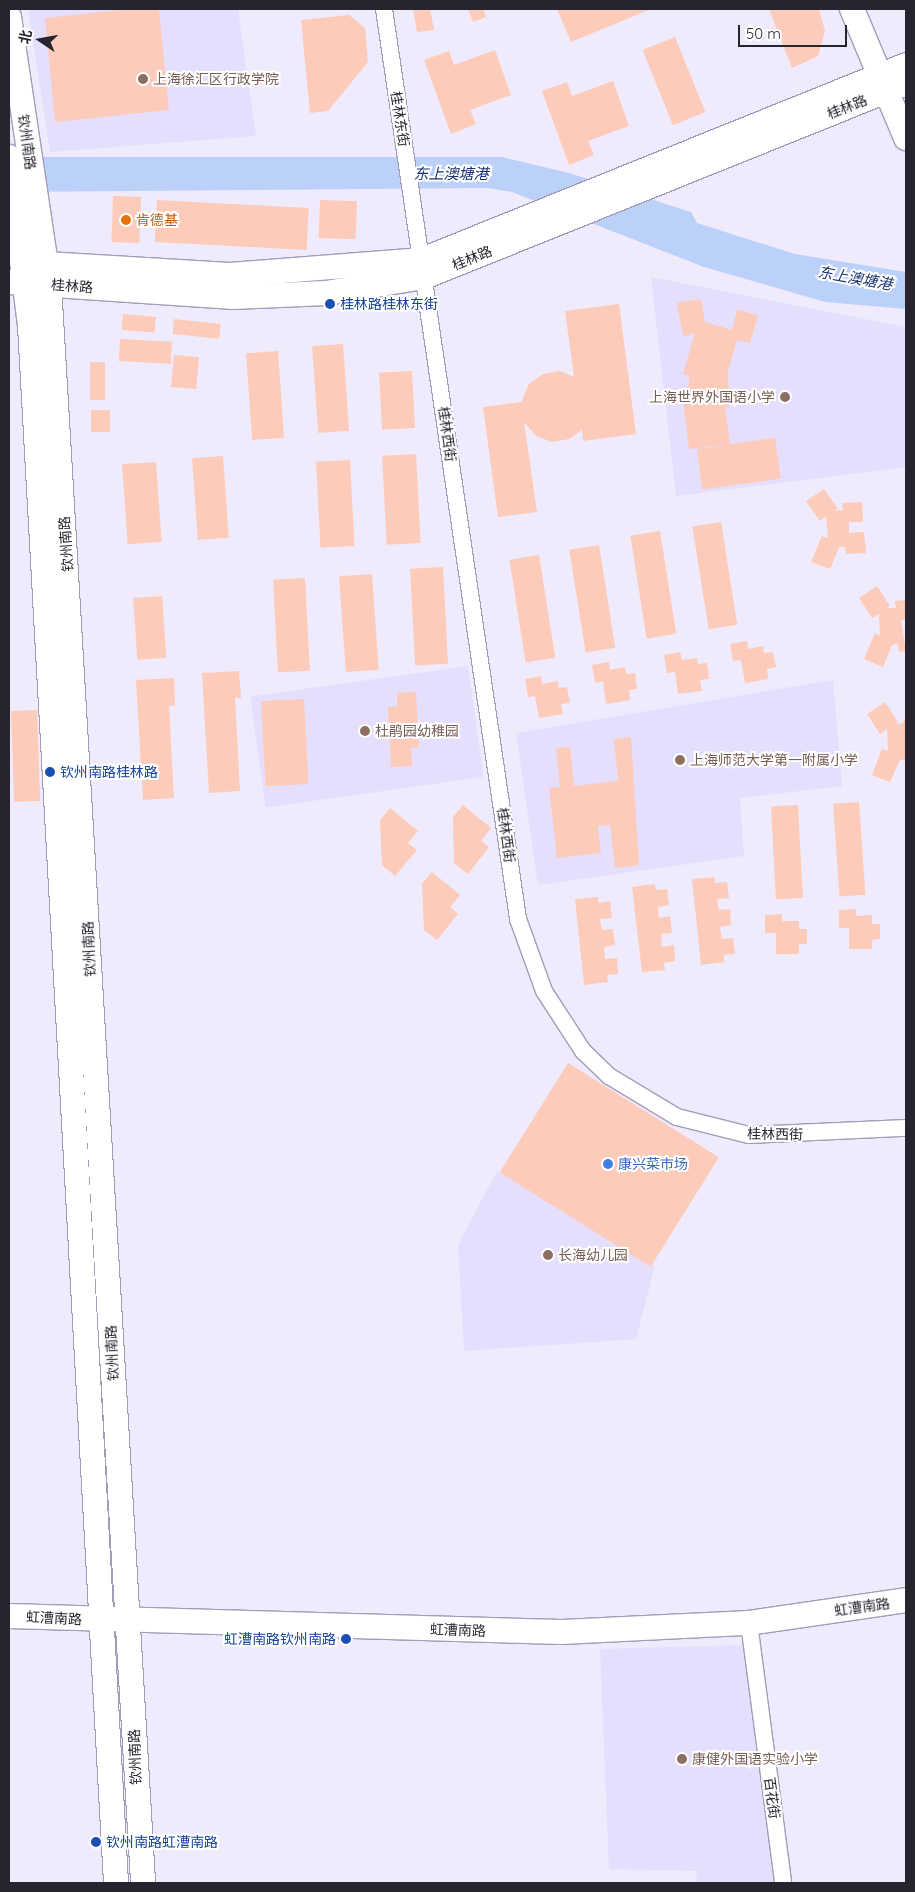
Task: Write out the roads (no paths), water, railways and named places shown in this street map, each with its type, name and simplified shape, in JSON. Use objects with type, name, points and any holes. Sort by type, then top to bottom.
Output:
[{"type":"street","name":"桂林东街","points":[[384,9],[423,268]]},
{"type":"street","points":[[852,9],[891,84],[906,138]]},
{"type":"street","name":"钦州南路","points":[[9,17],[19,156],[25,200],[27,273],[116,1883]]},
{"type":"street","name":"桂林路","points":[[27,273],[233,297],[336,292],[423,268],[558,223],[665,181],[891,84],[906,65]]},
{"type":"street","name":"桂林路","points":[[423,268],[536,214],[634,174],[891,84]]},
{"type":"street","name":"桂林西街","points":[[423,268],[518,919],[544,991],[583,1051],[603,1070],[677,1117],[749,1135],[906,1128]]},
{"type":"street","name":"钦州南路","points":[[27,273],[128,1621],[143,1883]]},
{"type":"street","name":"虹漕南路","points":[[9,1616],[500,1632],[749,1623],[906,1600]]},
{"type":"street","name":"百花街","points":[[749,1623],[783,1883]]},
{"type":"water","name":"东上澳塘港","points":[[9,157],[502,157],[569,173],[691,212],[697,223],[795,254],[906,272],[906,309],[825,302],[704,267],[512,192],[488,188],[9,192]]},
{"type":"place","name":"上海徐汇区行政学院","points":[[143,79]]},
{"type":"place","name":"肯德基","points":[[126,220]]},
{"type":"place","name":"桂林路桂林东街","points":[[330,304]]},
{"type":"place","name":"上海世界外国语小学","points":[[785,397]]},
{"type":"place","name":"杜鹃园幼稚园","points":[[365,731]]},
{"type":"place","name":"上海师范大学第一附属小学","points":[[680,760]]},
{"type":"place","name":"钦州南路桂林路","points":[[50,772]]},
{"type":"place","name":"康兴菜市场","points":[[608,1164]]},
{"type":"place","name":"长海幼儿园","points":[[548,1255]]},
{"type":"place","name":"虹漕南路钦州南路","points":[[346,1639]]},
{"type":"place","name":"康健外国语实验小学","points":[[682,1759]]},
{"type":"place","name":"钦州南路虹漕南路","points":[[96,1842]]}]
